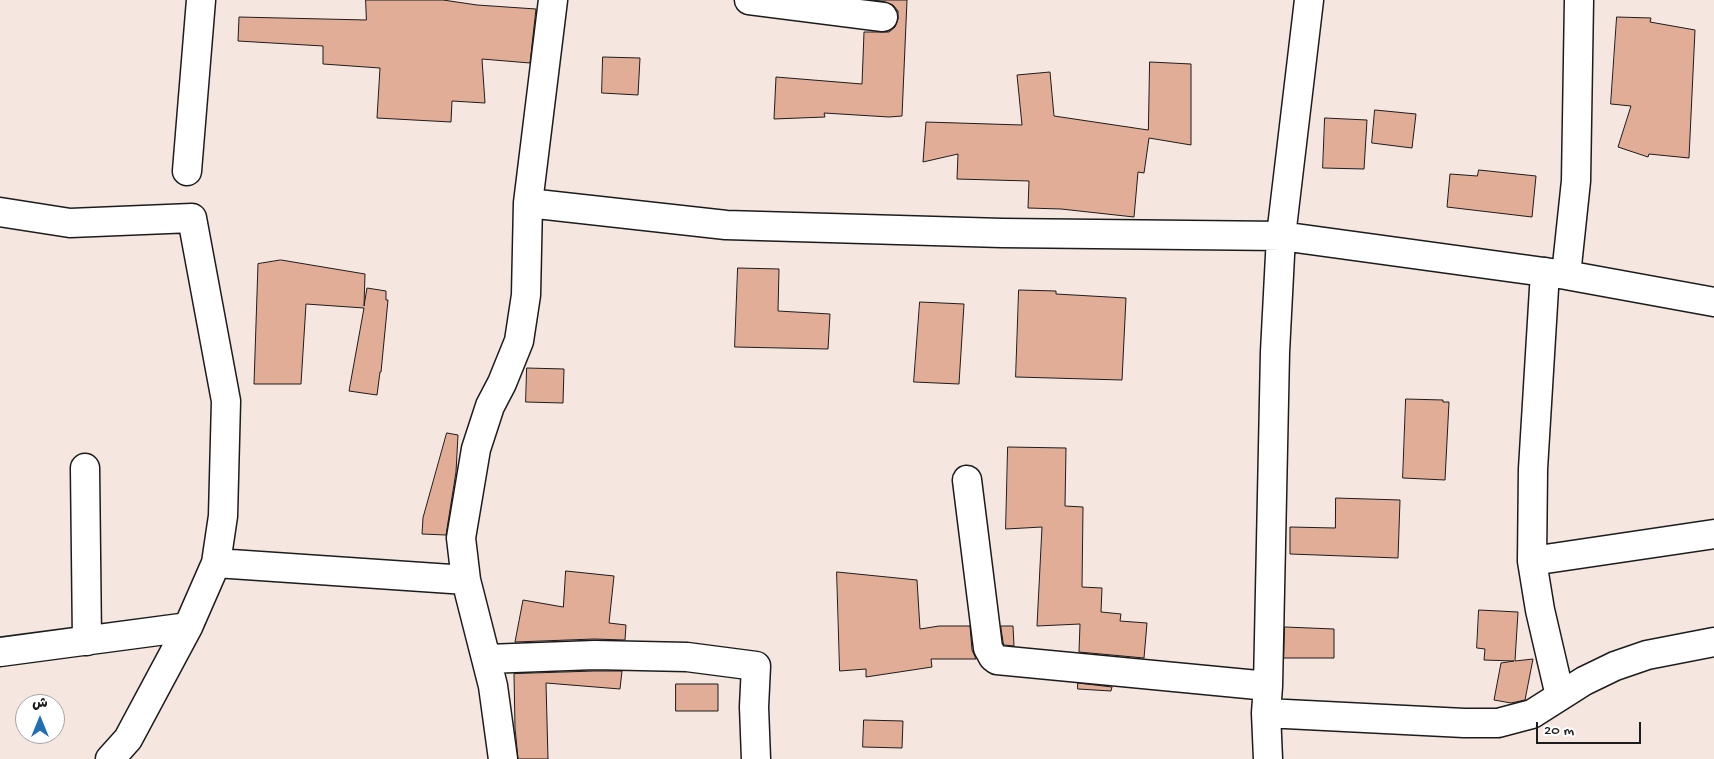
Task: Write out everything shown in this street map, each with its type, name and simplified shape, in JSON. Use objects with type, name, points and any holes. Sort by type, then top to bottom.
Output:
[{"type":"street","points":[[187,171],[201,0]]},
{"type":"street","points":[[503,759],[493,686],[466,580],[461,538],[476,450],[490,406],[502,383],[519,341],[526,295],[528,203],[553,0]]},
{"type":"street","points":[[749,0],[883,17]]},
{"type":"street","points":[[1268,759],[1266,713],[1274,352],[1281,236],[1309,0]]},
{"type":"street","points":[[1560,696],[1540,610],[1532,561],[1533,469],[1556,273],[1576,181],[1579,0]]},
{"type":"street","points":[[528,203],[726,225],[1002,233],[1281,236],[1556,273],[1714,302]]},
{"type":"street","points":[[0,212],[70,224],[192,218],[226,401],[223,516],[216,563],[188,627],[128,739],[110,759]]},
{"type":"street","points":[[86,468],[87,641]]},
{"type":"street","points":[[967,480],[988,648],[997,660],[1268,686]]},
{"type":"street","points":[[1532,561],[1714,534]]},
{"type":"street","points":[[216,563],[466,580]]},
{"type":"street","points":[[0,652],[188,627]]},
{"type":"street","points":[[1266,713],[1498,723],[1532,714],[1584,681],[1615,666],[1647,654],[1714,642]]},
{"type":"street","points":[[486,659],[595,654],[687,657],[756,666],[754,707],[756,759]]},
{"type":"building","points":[[366,0],[443,0],[477,5],[536,9],[530,63],[482,59],[485,103],[452,101],[451,122],[377,118],[380,68],[323,64],[323,46],[238,41],[239,17],[366,20]]},
{"type":"building","points":[[873,0],[907,0],[902,116],[824,113],[825,117],[774,119],[776,77],[862,84],[864,32],[889,32],[895,27],[898,19],[898,11],[893,5]]},
{"type":"building","points":[[1617,17],[1651,18],[1650,22],[1695,30],[1689,158],[1649,154],[1648,157],[1618,147],[1631,106],[1611,104]]},
{"type":"building","points":[[603,57],[640,58],[638,95],[602,93]]},
{"type":"building","points":[[1150,62],[1191,64],[1191,145],[1149,138],[1144,173],[1138,172],[1134,217],[1061,209],[1028,208],[1029,181],[957,179],[958,154],[923,162],[926,122],[1022,125],[1017,75],[1050,72],[1054,116],[1148,130]]},
{"type":"building","points":[[1375,110],[1416,114],[1412,148],[1372,143]]},
{"type":"building","points":[[1325,118],[1367,120],[1364,169],[1323,168]]},
{"type":"building","points":[[1479,170],[1536,176],[1532,217],[1447,207],[1450,174],[1477,176]]},
{"type":"building","points":[[281,260],[365,274],[364,306],[367,288],[386,291],[386,300],[388,300],[377,395],[349,391],[364,308],[306,304],[301,384],[254,384],[258,264]]},
{"type":"building","points":[[738,268],[779,269],[778,311],[830,314],[828,349],[735,347]]},
{"type":"building","points":[[1019,290],[1056,291],[1056,294],[1126,298],[1122,380],[1016,377]]},
{"type":"building","points":[[920,302],[964,304],[959,384],[914,382]]},
{"type":"building","points":[[527,368],[564,369],[563,403],[526,402]]},
{"type":"building","points":[[1406,399],[1443,400],[1443,402],[1449,402],[1445,480],[1403,478]]},
{"type":"building","points":[[447,433],[458,435],[456,472],[446,535],[422,534],[423,518]]},
{"type":"building","points":[[1008,447],[1066,448],[1065,506],[1083,507],[1082,587],[1102,588],[1101,612],[1121,614],[1120,621],[1147,623],[1144,658],[1079,652],[1080,624],[1037,626],[1042,527],[1006,529]]},
{"type":"building","points":[[1336,498],[1400,500],[1398,558],[1290,554],[1290,527],[1335,528]]},
{"type":"building","points":[[566,571],[614,576],[609,623],[626,625],[625,640],[594,639],[515,642],[523,600],[563,607]]},
{"type":"building","points":[[837,572],[917,580],[920,629],[939,626],[970,626],[972,650],[976,659],[931,659],[932,667],[866,677],[866,669],[840,671]]},
{"type":"building","points":[[1479,610],[1518,612],[1515,661],[1533,659],[1525,700],[1511,703],[1494,700],[1501,663],[1514,661],[1484,660],[1485,649],[1477,648]]},
{"type":"building","points":[[1001,626],[1013,626],[1014,646],[1004,645]]},
{"type":"building","points":[[1285,627],[1334,629],[1334,658],[1284,658]]},
{"type":"building","points":[[622,671],[620,689],[546,683],[548,759],[518,759],[515,728],[514,674]]},
{"type":"building","points":[[1078,683],[1112,687],[1111,691],[1078,689]]},
{"type":"building","points":[[676,684],[718,684],[718,711],[676,711]]},
{"type":"building","points":[[864,720],[903,721],[902,748],[863,747]]}]
